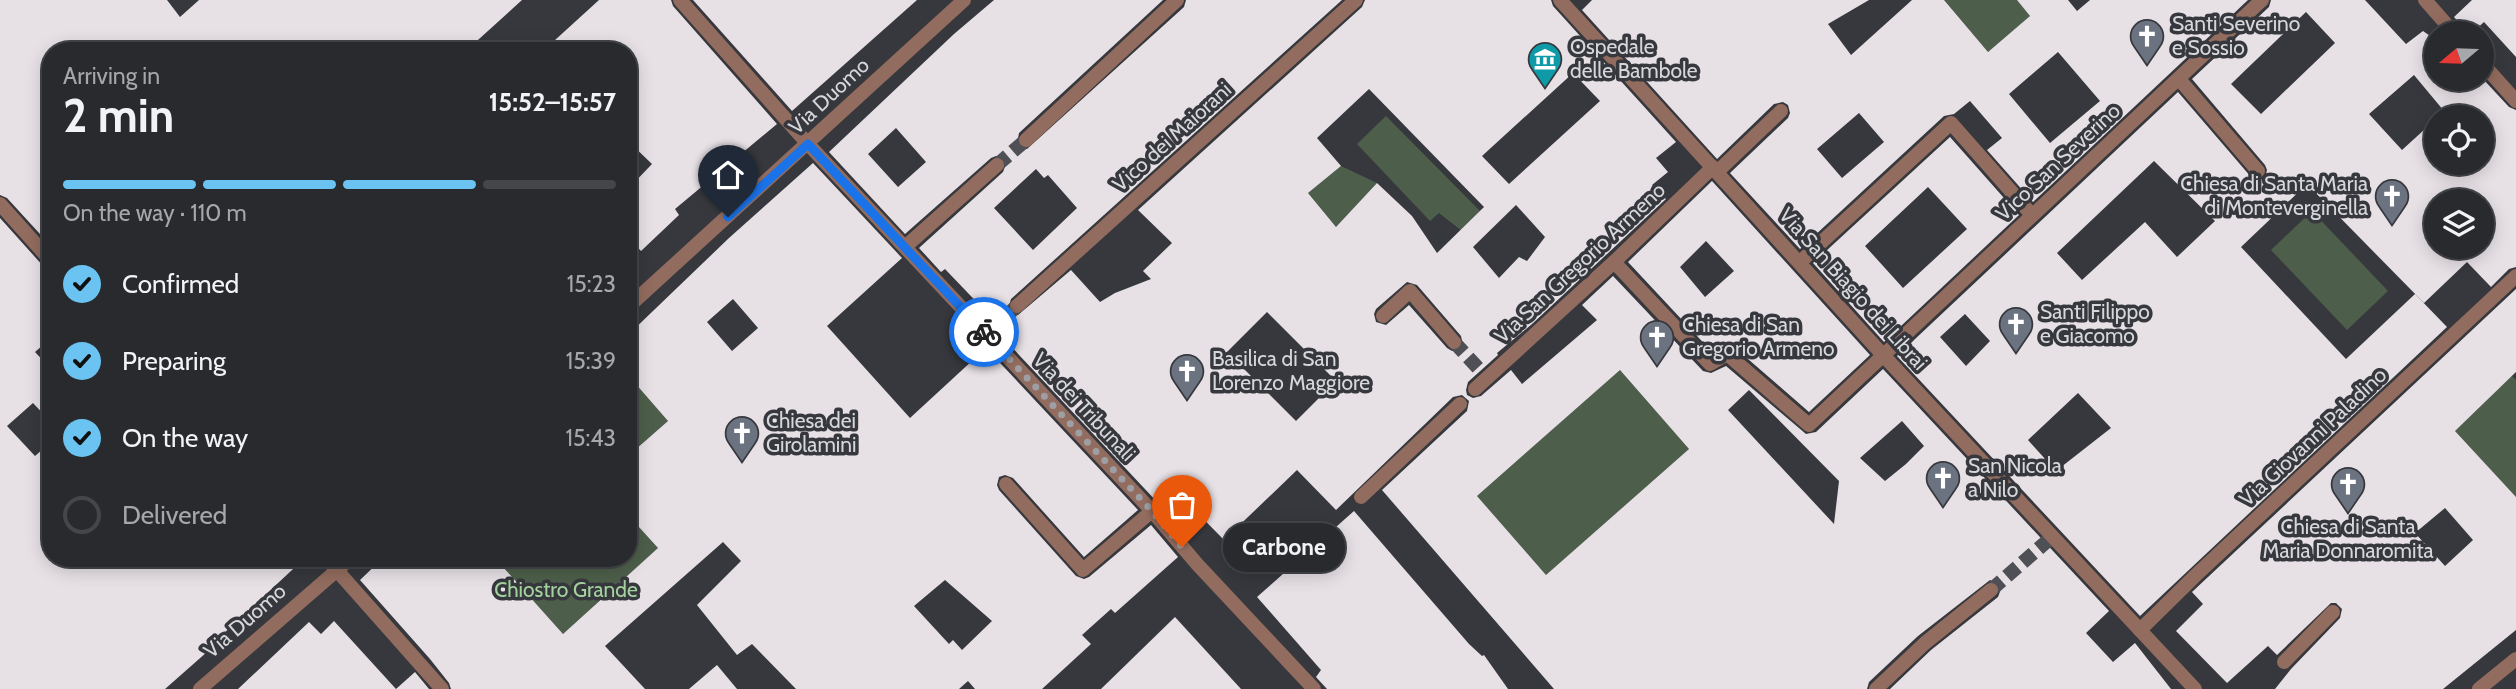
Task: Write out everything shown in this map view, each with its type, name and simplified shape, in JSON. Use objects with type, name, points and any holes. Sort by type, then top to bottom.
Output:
[{"type":"street","name":"Via dei Tribunali","points":[[680,0],[808,144],[905,247],[990,331],[1197,564],[1314,689]]},
{"type":"street","name":"Via Duomo","points":[[637,299],[964,0]]},
{"type":"street","points":[[1026,140],[1177,0]]},
{"type":"street","name":"Vico dei Maiorani","points":[[1017,306],[1356,0]]},
{"type":"street","name":"Vico San Severino","points":[[1614,262],[1710,364],[1727,354],[1809,425],[2262,0]]},
{"type":"street","name":"Via San Biagio dei Librai","points":[[1570,3],[1635,81],[1882,354],[2195,689]]},
{"type":"street","points":[[2430,6],[2443,21]]},
{"type":"street","points":[[2494,77],[2516,102]]},
{"type":"street","points":[[2179,79],[2258,171]]},
{"type":"street","name":"Via San Gregorio Armeno","points":[[1475,389],[1483,374],[1614,262],[1781,111]]},
{"type":"street","points":[[1800,262],[1951,123],[2032,215]]},
{"type":"street","points":[[905,247],[997,165]]},
{"type":"street","points":[[0,204],[42,251]]},
{"type":"street","name":"Via Giovanni Paladino","points":[[2140,630],[2516,276]]},
{"type":"street","points":[[1383,316],[1410,292],[1454,342]]},
{"type":"street","points":[[1361,497],[1460,404]]},
{"type":"street","points":[[1006,484],[1083,570],[1152,511]]},
{"type":"street","points":[[334,567],[442,689]]},
{"type":"street","name":"Via Duomo","points":[[200,689],[340,567]]},
{"type":"street","points":[[1876,689],[1925,643],[1991,590]]},
{"type":"street","points":[[2284,662],[2333,612]]},
{"type":"street","points":[[2479,689],[2516,659]]},
{"type":"green space","points":[[1944,0],[2017,0],[2030,16],[1988,52]]},
{"type":"green space","points":[[1386,116],[1480,211],[1462,231],[1439,213],[1430,221],[1357,144]]},
{"type":"green space","points":[[1341,166],[1377,183],[1336,227],[1308,193]]},
{"type":"green space","points":[[2312,211],[2388,291],[2347,330],[2271,250]]},
{"type":"green space","points":[[1620,370],[1689,449],[1546,575],[1477,496]]},
{"type":"green space","points":[[2512,376],[2516,380],[2516,497],[2455,431]]},
{"type":"green space","points":[[637,384],[668,421],[637,448]]},
{"type":"green space","name":"Chiostro Grande","points":[[637,525],[658,548],[563,634],[503,567],[637,567]]},
{"type":"building","points":[[0,0],[167,0],[180,17],[199,0],[522,0],[476,42],[42,42],[42,236],[7,198],[0,195]]},
{"type":"building","points":[[599,0],[671,0],[673,6],[777,124],[675,209],[679,215],[641,251],[637,247],[637,180],[652,164],[637,150],[637,42],[553,42]]},
{"type":"building","points":[[693,0],[917,0],[792,111]]},
{"type":"building","points":[[994,0],[1163,0],[1019,133],[1019,147],[1027,149],[1184,7],[1186,0],[1342,0],[1011,299],[1008,309],[1010,313],[1018,315],[1071,270],[1100,302],[1151,279],[1143,271],[1172,243],[1138,210],[1362,7],[1365,0],[1551,0],[1553,6],[1676,142],[1656,158],[1668,172],[1652,185],[1666,199],[1532,324],[1497,353],[1498,355],[1468,382],[1467,395],[1473,398],[1481,396],[1511,370],[1522,384],[1597,320],[1582,305],[1613,276],[1703,371],[1711,373],[1726,366],[1806,434],[1816,432],[1883,369],[2109,611],[2086,633],[2113,662],[2135,643],[2171,689],[1890,689],[1931,650],[1998,597],[2001,589],[1990,580],[1918,636],[1869,682],[1867,689],[1554,689],[1382,490],[1467,411],[1469,401],[1462,395],[1453,397],[1336,510],[1297,470],[1224,540],[1174,489],[1159,504],[990,324],[986,319],[989,315],[945,269],[941,272],[919,248],[1003,172],[1006,164],[1004,158],[991,158],[905,234],[829,152]],"holes":[[[1573,73],[1600,101],[1509,184],[1482,156]],[[1369,89],[1484,207],[1437,253],[1412,216],[1377,183],[1336,227],[1308,193],[1341,166],[1317,138]],[[896,128],[926,162],[898,187],[868,154]],[[1036,169],[1044,178],[1048,175],[1077,208],[1033,250],[994,208]],[[1516,205],[1545,237],[1527,261],[1519,257],[1499,278],[1473,247]],[[1407,282],[1417,285],[1461,336],[1463,345],[1460,350],[1452,351],[1447,348],[1409,305],[1386,325],[1376,322],[1376,309]],[[1267,312],[1336,381],[1296,421],[1227,352]],[[1620,370],[1689,449],[1546,575],[1477,496]],[[1749,390],[1839,481],[1834,524],[1728,410]],[[1902,421],[1924,446],[1885,481],[1860,458]]]},
{"type":"building","points":[[1592,0],[1869,0],[1828,24],[1851,55],[1912,0],[1944,0],[1988,52],[2030,16],[2017,0],[2068,0],[2077,11],[2090,0],[2248,0],[2033,202],[1987,150],[2002,138],[1970,101],[1954,114],[1944,116],[1800,249],[1730,173],[1788,118],[1788,105],[1783,102],[1774,104],[1717,159],[1582,10]],"holes":[[[2058,52],[2100,101],[2050,143],[2009,94]],[[1859,113],[1884,142],[1842,178],[1817,149]]]},
{"type":"building","points":[[2271,0],[2365,0],[2406,44],[2423,31],[2424,87],[2414,75],[2369,114],[2402,150],[2424,130],[2424,175],[2494,175],[2494,105],[2439,105],[2427,91],[2494,91],[2509,107],[2516,110],[2516,267],[2509,269],[2491,287],[2467,262],[2424,303],[2307,184],[2241,247],[2346,359],[2415,294],[2447,327],[2140,616],[1897,356],[2178,92],[2251,177],[2259,180],[2265,178],[2265,165],[2192,79],[2269,7]],"holes":[[[2306,12],[2335,43],[2261,114],[2231,84]],[[2154,161],[2215,221],[2177,257],[2145,222],[2082,280],[2057,253]],[[1965,314],[1990,341],[1966,366],[1940,337]],[[2078,393],[2111,428],[2056,471],[2028,440]]]},
{"type":"building","points":[[2472,0],[2516,0],[2516,57],[2494,33],[2494,21],[2458,21],[2454,17]]},
{"type":"building","points":[[1950,137],[2019,215],[1884,342],[1813,263]],"holes":[[[1928,187],[1967,229],[1903,288],[1865,246]]]},
{"type":"building","points":[[813,163],[902,258],[827,326],[910,418],[986,348],[1138,510],[1084,557],[1013,478],[1005,475],[999,477],[999,490],[1076,576],[1084,579],[1089,577],[1151,525],[1178,557],[1115,613],[1111,609],[1082,635],[1091,644],[1042,689],[975,689],[968,681],[959,689],[796,689],[752,644],[737,655],[697,605],[741,561],[723,542],[605,646],[645,689],[451,689],[430,659],[360,580],[374,567],[503,567],[563,634],[658,548],[637,525],[637,448],[668,421],[637,385],[637,326],[729,238]],"holes":[[[733,299],[758,328],[732,351],[707,322]],[[945,580],[992,621],[962,650],[953,640],[949,644],[914,606]]]},
{"type":"building","points":[[1712,181],[1870,355],[1809,412],[1733,346],[1723,345],[1712,352],[1628,262]],"holes":[[[1706,241],[1734,271],[1705,297],[1680,267]]]},
{"type":"building","points":[[0,218],[42,265],[42,346],[35,352],[42,359],[42,412],[33,403],[7,426],[35,456],[42,450],[42,567],[295,567],[222,635],[224,637],[165,689],[0,689]]},
{"type":"building","points":[[2516,289],[2516,372],[2455,431],[2516,497],[2516,630],[2443,689],[2275,689],[2340,618],[2342,609],[2336,603],[2331,603],[2277,655],[2268,646],[2227,683],[2176,631],[2203,604],[2192,592]],"holes":[[[2445,508],[2473,540],[2445,566],[2415,533]]]},
{"type":"building","points":[[1354,511],[1469,644],[1484,655],[1508,689],[1327,689],[1316,677],[1321,670],[1257,597]]},
{"type":"building","points":[[1175,617],[1241,689],[1101,689]]},
{"type":"building","points":[[334,621],[396,689],[238,689],[309,622],[321,634]]},
{"type":"building","points":[[717,665],[737,689],[689,689]]},
{"type":"building","points":[[415,672],[429,689],[396,689]]},
{"type":"tunnel","points":[[997,165],[1026,140]]},
{"type":"tunnel","points":[[993,328],[1017,306]]},
{"type":"tunnel","points":[[1454,342],[1479,369]]},
{"type":"tunnel","points":[[1991,590],[2053,536]]},
{"type":"way so far","points":[[984,332],[1152,511],[1182,547]]},
{"type":"place","name":"Santi Severino e Sossio","points":[[2147,66]]},
{"type":"place","name":"Ospedale delle Bambole","points":[[1545,89]]},
{"type":"place","name":"Chiesa di Santa Maria di Monteverginella","points":[[2392,226]]},
{"type":"place","name":"Santi Filippo e Giacomo","points":[[2016,354]]},
{"type":"place","name":"Chiesa di San Gregorio Armeno","points":[[1657,367]]},
{"type":"place","name":"Basilica di San Lorenzo Maggiore","points":[[1187,401]]},
{"type":"place","name":"Chiesa dei Girolamini","points":[[742,463]]},
{"type":"place","name":"San Nicola a Nilo","points":[[1943,508]]},
{"type":"place","name":"Chiesa di Santa Maria Donnaromita","points":[[2348,514]]},
{"type":"place","name":"Carbone","points":[[1182,547]]},
{"type":"route","points":[[728,217],[808,144],[984,332]]}]
